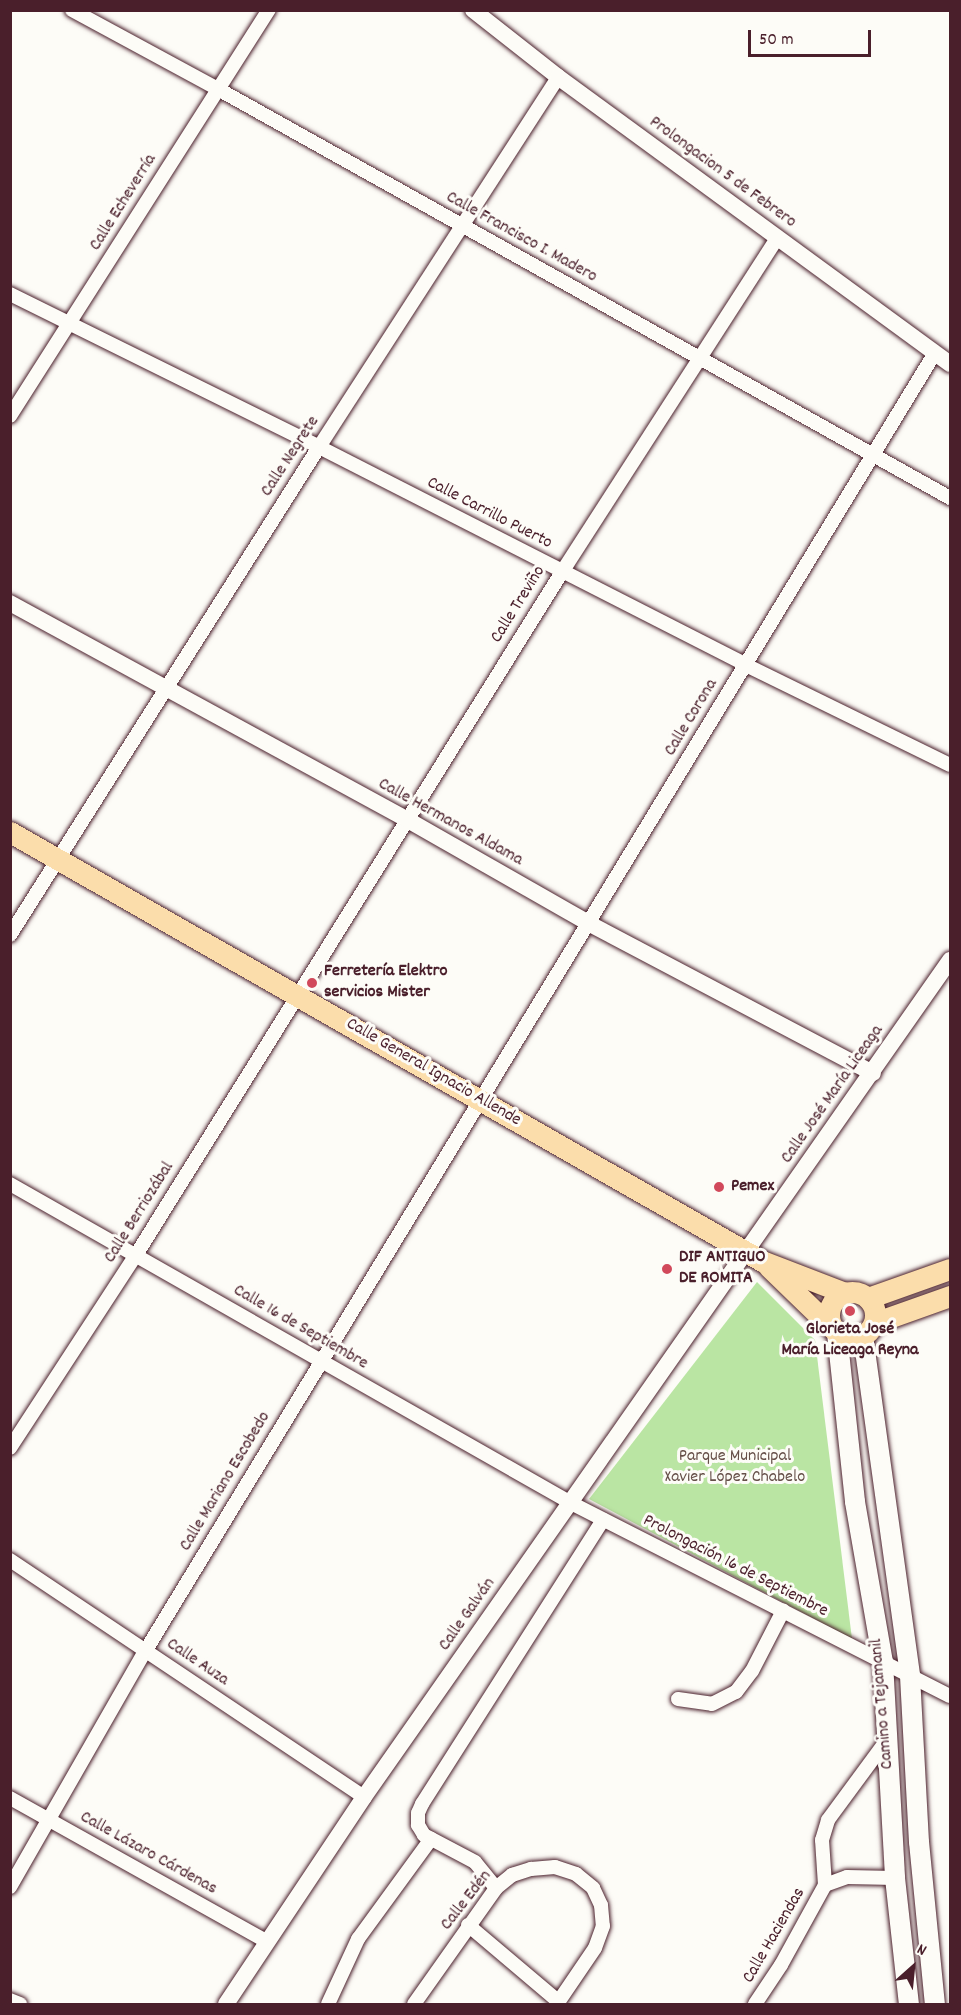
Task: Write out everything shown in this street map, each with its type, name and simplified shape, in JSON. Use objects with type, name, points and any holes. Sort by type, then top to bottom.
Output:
[{"type":"main road","name":"Calle General Ignacio Allende","points":[[10,832],[753,1256],[845,1293]]},
{"type":"main road","name":"Calle General Ignacio Allende","points":[[753,1256],[834,1330]]},
{"type":"main road","points":[[868,1298],[951,1269]]},
{"type":"main road","points":[[869,1329],[873,1306],[868,1298],[861,1294],[845,1293],[832,1304],[829,1320],[834,1330],[845,1338],[869,1329],[951,1296]]},
{"type":"main road","name":"Camino a Tejamanil","points":[[869,1329],[910,1676],[919,1842],[935,2004]]},
{"type":"main road","name":"Camino a Tejamanil","points":[[834,1330],[855,1502],[883,1662],[895,1878],[909,2004]]},
{"type":"street","name":"Calle Francisco I. Madero","points":[[72,10],[951,498]]},
{"type":"street","name":"Calle Echeverría","points":[[10,416],[269,10]]},
{"type":"street","name":"Prolongacion 5 de Febrero","points":[[473,10],[558,78],[951,364]]},
{"type":"street","name":"Calle Negrete","points":[[10,935],[319,447],[558,78]]},
{"type":"street","name":"Calle Treviño","points":[[296,994],[562,572],[777,238]]},
{"type":"street","name":"Calle Carrillo Puerto","points":[[10,294],[319,447],[746,665],[951,765]]},
{"type":"street","name":"Calle Corona","points":[[480,1101],[935,353]]},
{"type":"street","name":"Calle Hermanos Aldama","points":[[10,603],[167,687],[588,923],[873,1073]]},
{"type":"street","name":"Calle José María Liceaga","points":[[753,1256],[873,1073],[951,960]]},
{"type":"street","name":"Calle Berriozábal","points":[[10,1448],[136,1255],[296,994]]},
{"type":"street","name":"Calle Mariano Escobedo","points":[[10,1887],[146,1650],[480,1101]]},
{"type":"street","name":"Calle 16 de Septiembre","points":[[10,1184],[571,1503]]},
{"type":"street","name":"Calle Galván","points":[[226,2004],[363,1797],[571,1503],[753,1256]]},
{"type":"street","name":"Prolongación 16 de Septiembre","points":[[571,1503],[951,1696]]},
{"type":"street","points":[[496,1888],[475,1862],[431,1839],[418,1825],[422,1804],[603,1520]]},
{"type":"street","name":"Calle Auza","points":[[10,1560],[363,1797]]},
{"type":"street","points":[[678,1699],[712,1704],[736,1692],[752,1671],[783,1611]]},
{"type":"street","name":"Calle Haciendas","points":[[755,2004],[786,1956],[825,1885],[822,1840],[828,1820],[887,1740]]},
{"type":"street","name":"Calle Lázaro Cárdenas","points":[[10,1798],[268,1942]]},
{"type":"street","points":[[328,2004],[358,1939],[431,1839]]},
{"type":"street","name":"Calle Edén","points":[[414,2004],[496,1888],[512,1875],[531,1869],[555,1867],[576,1874],[593,1888],[601,1905],[603,1926],[595,1948],[558,2003]]},
{"type":"street","name":"Calle Haciendas","points":[[825,1885],[847,1877],[895,1878]]},
{"type":"street","points":[[468,1925],[558,2003]]},
{"type":"street","points":[[10,2000],[20,2004]]},
{"type":"green space","name":"Parque Municipal Xavier López Chabelo","points":[[757,1282],[815,1340],[852,1639],[589,1499]]},
{"type":"place","name":"Ferretería Elektro servicios Mister","points":[[312,983]]},
{"type":"place","name":"Pemex","points":[[719,1187]]},
{"type":"place","name":"DIF ANTIGUO DE ROMITA","points":[[667,1269]]},
{"type":"place","name":"Glorieta José María Liceaga Reyna","points":[[850,1311]]}]
